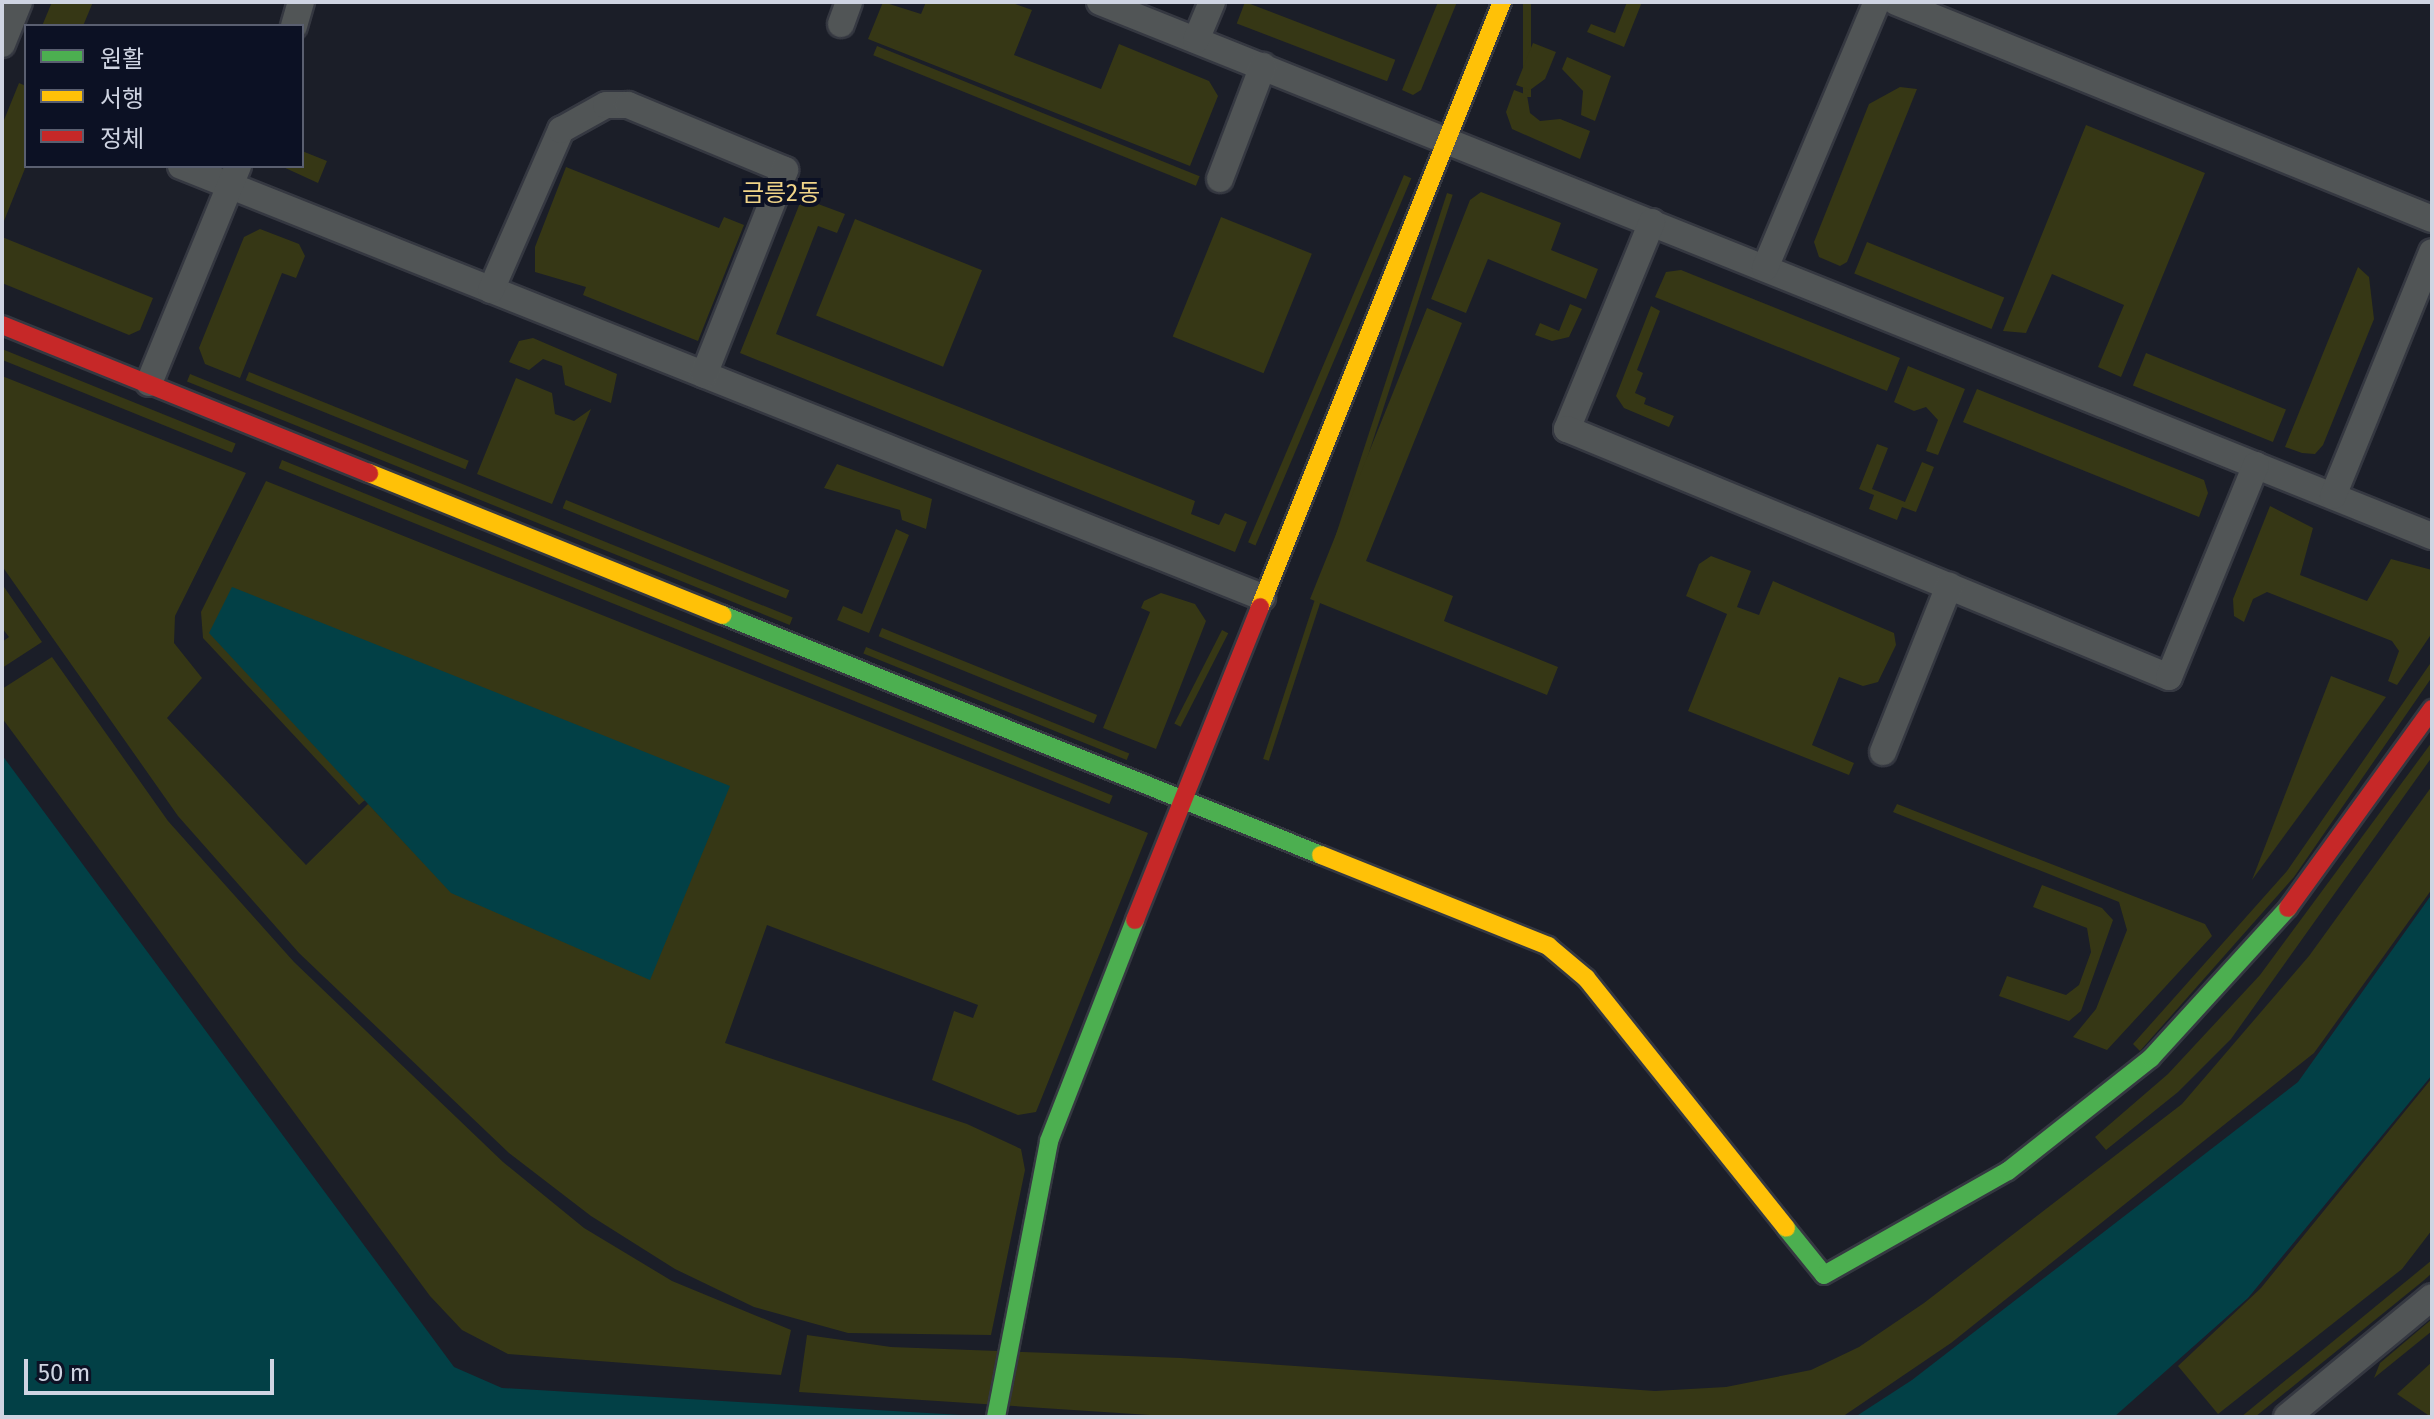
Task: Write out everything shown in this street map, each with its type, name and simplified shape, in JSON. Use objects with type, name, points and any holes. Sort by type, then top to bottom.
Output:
[{"type":"street","points":[[2,44],[19,2]]},
{"type":"street","points":[[295,24],[301,2]]},
{"type":"street","points":[[1100,2],[2432,536]]},
{"type":"street","points":[[1196,40],[1212,2]]},
{"type":"street","points":[[996,1417],[1049,1141],[1180,801],[1502,2]]},
{"type":"street","points":[[1765,268],[1877,2]]},
{"type":"street","points":[[1896,2],[2432,219]]},
{"type":"street","points":[[1220,179],[1263,66]]},
{"type":"street","points":[[491,290],[561,130],[606,105],[628,105],[785,170],[704,375]]},
{"type":"street","points":[[192,168],[234,176],[491,290],[1262,597]]},
{"type":"street","points":[[149,383],[234,176]]},
{"type":"street","points":[[1652,222],[1567,429],[2169,677],[2256,465]]},
{"type":"street","points":[[2333,496],[2432,252]]},
{"type":"street","points":[[2,325],[1180,801],[1522,935],[1570,961],[1824,1275],[2008,1171],[2151,1058],[2275,927],[2432,709]]},
{"type":"street","points":[[1883,752],[1949,586]]},
{"type":"street","points":[[2287,1417],[2432,1297]]},
{"type":"shaded area","points":[[52,2],[93,2],[84,24],[43,24]]},
{"type":"shaded area","points":[[883,2],[921,14],[926,2],[1010,2],[1032,10],[1014,55],[1101,89],[1119,44],[1209,81],[1218,96],[1190,166],[868,39]]},
{"type":"shaded area","points":[[1245,2],[1395,60],[1387,81],[1237,23]]},
{"type":"shaded area","points":[[1438,2],[1457,2],[1421,90],[1413,95],[1402,90]]},
{"type":"shaded area","points":[[1523,2],[1531,2],[1531,97],[1523,97]]},
{"type":"shaded area","points":[[1627,2],[1642,2],[1624,47],[1587,32],[1591,24],[1615,33]]},
{"type":"shaded area","points":[[1533,43],[1556,52],[1545,79],[1530,90],[1516,85]]},
{"type":"shaded area","points":[[877,46],[1200,176],[1196,186],[873,55]]},
{"type":"shaded area","points":[[1567,57],[1611,76],[1595,121],[1581,115],[1583,91],[1562,69]]},
{"type":"shaded area","points":[[19,83],[24,85],[25,168],[2,226],[2,125]]},
{"type":"shaded area","points":[[1900,87],[1917,89],[1847,262],[1840,266],[1819,257],[1814,242],[1869,104]]},
{"type":"shaded area","points":[[1514,90],[1527,95],[1530,113],[1540,121],[1560,119],[1590,131],[1580,159],[1512,129],[1506,112]]},
{"type":"shaded area","points":[[2086,125],[2205,173],[2121,377],[2098,367],[2124,305],[2052,274],[2026,333],[2003,331]]},
{"type":"shaded area","points":[[304,152],[327,161],[318,183],[285,168],[304,168]]},
{"type":"shaded area","points":[[566,167],[719,228],[724,217],[744,225],[698,341],[583,295],[586,287],[535,272],[535,247]]},
{"type":"shaded area","points":[[1404,175],[1411,178],[1255,545],[1248,542]]},
{"type":"shaded area","points":[[1481,192],[1561,223],[1551,250],[1598,269],[1586,299],[1488,259],[1466,313],[1431,299],[1470,200]]},
{"type":"shaded area","points":[[1447,193],[1453,195],[1269,761],[1263,759]]},
{"type":"shaded area","points":[[802,198],[845,214],[837,233],[818,226],[776,334],[1195,501],[1191,514],[1219,525],[1225,513],[1247,522],[1235,552],[740,353]]},
{"type":"shaded area","points":[[1221,217],[1312,254],[1264,373],[1173,337]]},
{"type":"shaded area","points":[[855,219],[982,270],[943,367],[816,315]]},
{"type":"shaded area","points":[[260,229],[299,244],[305,256],[296,278],[282,273],[240,378],[205,364],[199,348],[244,237]]},
{"type":"shaded area","points":[[2,237],[153,298],[140,330],[129,335],[2,283]]},
{"type":"shaded area","points":[[1867,242],[2004,297],[1991,329],[1854,274]]},
{"type":"shaded area","points":[[2358,267],[2369,277],[2374,319],[2323,445],[2315,454],[2302,453],[2285,447]]},
{"type":"shaded area","points":[[1681,270],[1900,358],[1887,391],[1655,297],[1666,272]]},
{"type":"shaded area","points":[[1570,304],[1582,309],[1569,337],[1552,341],[1535,335],[1540,323],[1559,331]]},
{"type":"shaded area","points":[[1651,306],[1660,311],[1637,370],[1643,373],[1635,393],[1646,398],[1644,404],[1674,416],[1669,427],[1624,408],[1616,396]]},
{"type":"shaded area","points":[[1427,308],[1462,323],[1366,561],[1453,596],[1444,621],[1558,667],[1547,695],[1310,599]]},
{"type":"shaded area","points":[[533,338],[617,374],[611,403],[565,385],[562,366],[543,359],[529,370],[509,362],[519,341]]},
{"type":"shaded area","points":[[2,349],[236,443],[232,453],[2,360]]},
{"type":"shaded area","points":[[2146,353],[2286,410],[2273,442],[2133,385]]},
{"type":"shaded area","points":[[1908,366],[1965,389],[1938,455],[1926,451],[1938,420],[1926,407],[1914,411],[1894,402]]},
{"type":"shaded area","points":[[249,372],[469,461],[465,469],[246,380]]},
{"type":"shaded area","points":[[190,374],[793,617],[790,625],[187,381]]},
{"type":"shaded area","points":[[2,376],[246,473],[175,616],[174,643],[202,678],[167,718],[306,865],[368,804],[451,893],[365,800],[359,805],[203,638],[201,612],[266,481],[1148,833],[1036,1112],[1018,1115],[932,1080],[954,1011],[973,1018],[978,1005],[767,925],[725,1043],[967,1124],[1021,1149],[1025,1170],[991,1335],[848,1333],[754,1307],[675,1269],[591,1216],[509,1153],[299,953],[178,816],[2,566]]},
{"type":"shaded area","points":[[516,378],[552,393],[555,414],[574,421],[591,409],[552,504],[477,474]]},
{"type":"shaded area","points":[[1977,389],[2204,480],[2208,493],[2199,517],[1963,422]]},
{"type":"shaded area","points":[[1877,444],[1888,448],[1872,489],[1905,502],[1922,462],[1934,467],[1916,512],[1902,507],[1897,520],[1869,509],[1874,495],[1859,489]]},
{"type":"shaded area","points":[[282,460],[1113,796],[1109,804],[279,468]]},
{"type":"shaded area","points":[[837,464],[932,499],[926,529],[902,520],[900,510],[824,488]]},
{"type":"shaded area","points":[[566,500],[789,590],[786,599],[563,508]]},
{"type":"shaded area","points":[[2270,506],[2313,528],[2300,575],[2367,601],[2391,559],[2432,570],[2432,633],[2397,685],[2388,681],[2399,651],[2392,641],[2267,592],[2253,599],[2244,622],[2234,616],[2233,599]]},
{"type":"shaded area","points":[[896,529],[909,535],[869,633],[837,620],[843,606],[862,614]]},
{"type":"shaded area","points":[[1711,556],[1751,571],[1737,607],[1759,615],[1773,581],[1894,633],[1896,645],[1878,682],[1863,686],[1839,677],[1812,745],[1854,763],[1849,775],[1688,711],[1727,614],[1686,596],[1699,564]]},
{"type":"shaded area","points":[[2,584],[42,642],[2,668],[2,642],[9,637],[2,628]]},
{"type":"shaded area","points":[[1161,593],[1195,604],[1206,621],[1156,749],[1103,728],[1150,612],[1141,608],[1144,601]]},
{"type":"shaded area","points":[[882,628],[1097,715],[1094,723],[879,636]]},
{"type":"shaded area","points":[[1222,630],[1228,633],[1181,727],[1174,724]]},
{"type":"shaded area","points":[[866,647],[1129,753],[1127,760],[863,653]]},
{"type":"shaded area","points":[[52,657],[168,821],[294,962],[503,1162],[584,1228],[672,1281],[791,1330],[781,1375],[508,1354],[462,1330],[430,1296],[2,718],[2,689]]},
{"type":"shaded area","points":[[2432,661],[2432,677],[2294,877],[2140,1051],[2133,1044],[2287,871]]},
{"type":"shaded area","points":[[2331,676],[2386,697],[2252,880]]},
{"type":"shaded area","points":[[2432,742],[2432,757],[2231,1039],[2178,1092],[2106,1150],[2095,1137],[2168,1074],[2260,975]]},
{"type":"shaded area","points":[[2432,786],[2432,889],[2314,1053],[1951,1343],[1842,1417],[1180,1417],[799,1392],[807,1335],[891,1347],[1181,1358],[1655,1391],[1726,1387],[1811,1370],[1859,1347],[1924,1303],[2182,1104],[2309,956]]},
{"type":"shaded area","points":[[1897,804],[2205,924],[2212,936],[2107,1050],[2073,1037],[2096,1009],[2127,930],[2119,902],[1893,812]]},
{"type":"shaded area","points":[[2042,885],[2102,908],[2113,920],[2081,1011],[2069,1021],[1999,996],[2007,976],[2066,995],[2079,985],[2091,952],[2087,928],[2033,907]]},
{"type":"shaded area","points":[[2432,1078],[2432,1230],[2402,1269],[2218,1414],[2178,1366],[2261,1288]]},
{"type":"shaded area","points":[[2432,1260],[2432,1273],[2423,1281],[2255,1417],[2241,1417]]},
{"type":"shaded area","points":[[2432,1319],[2432,1331],[2374,1378],[2380,1363]]},
{"type":"shaded area","points":[[2432,1362],[2432,1417],[2431,1417],[2397,1394]]},
{"type":"water","points":[[232,587],[730,786],[650,980],[451,893],[209,633]]},
{"type":"water","points":[[2,755],[454,1367],[502,1388],[995,1417],[2,1417]]},
{"type":"water","points":[[2432,894],[2432,1075],[2248,1298],[2114,1417],[1855,1417],[1912,1380],[2298,1082]]},
{"type":"traffic: fast","points":[[723,615],[1321,855]]},
{"type":"traffic: fast","points":[[1786,1228],[1824,1275],[2008,1171],[2151,1058],[2288,908]]},
{"type":"traffic: fast","points":[[996,1417],[1049,1141],[1135,920]]},
{"type":"traffic: slow","points":[[1260,607],[1502,2]]},
{"type":"traffic: slow","points":[[369,473],[723,615]]},
{"type":"traffic: slow","points":[[1321,855],[1548,946],[1586,978],[1786,1228]]},
{"type":"traffic: jam","points":[[2,325],[369,473]]},
{"type":"traffic: jam","points":[[1135,920],[1260,607]]},
{"type":"traffic: jam","points":[[2288,908],[2432,709]]},
{"type":"district","name":"금릉2동","points":[[781,194]]}]
